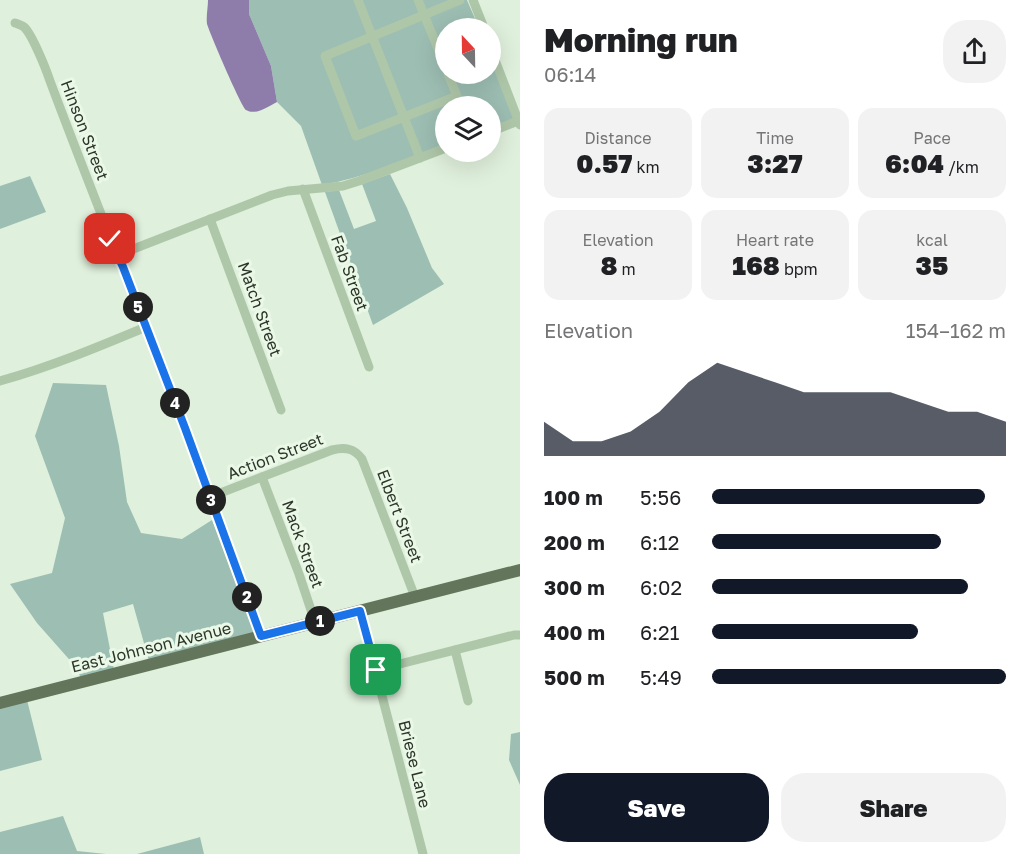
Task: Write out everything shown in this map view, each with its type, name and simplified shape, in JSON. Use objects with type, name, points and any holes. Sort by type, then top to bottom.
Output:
[{"type":"main road","name":"East Johnson Avenue","points":[[0,703],[520,570]]},
{"type":"street","points":[[358,0],[420,158]]},
{"type":"street","points":[[418,0],[435,42]]},
{"type":"street","points":[[452,84],[457,96],[356,136],[325,56],[460,0]]},
{"type":"street","points":[[473,0],[480,18]]},
{"type":"street","name":"Hinson Street","points":[[15,23],[24,27],[40,55],[146,327],[261,636]]},
{"type":"street","points":[[501,70],[516,101],[519,123],[501,129]]},
{"type":"street","points":[[117,255],[272,195],[303,189],[343,186],[435,152]]},
{"type":"street","name":"Fab Street","points":[[303,189],[369,367]]},
{"type":"street","name":"Match Street","points":[[210,219],[281,410]]},
{"type":"street","points":[[0,381],[56,364],[146,327]]},
{"type":"street","name":"Action Street","points":[[210,497],[332,450],[342,448],[352,450]]},
{"type":"street","name":"Elbert Street","points":[[352,450],[362,459],[415,597]]},
{"type":"street","name":"Mack Street","points":[[262,477],[315,622]]},
{"type":"street","name":"Briese Lane","points":[[360,611],[423,854]]},
{"type":"street","points":[[376,670],[520,635]]},
{"type":"street","points":[[455,650],[468,701]]},
{"type":"shaded area","points":[[208,0],[249,0],[249,14],[271,66],[277,102],[254,112],[246,110],[243,106],[207,24]]},
{"type":"shaded area","points":[[249,0],[467,0],[475,18],[435,18],[435,84],[501,84],[514,119],[501,124],[501,96],[435,96],[435,148],[369,173],[322,185],[301,126],[277,102],[271,66],[249,14]]},
{"type":"shaded area","points":[[390,174],[432,268],[444,284],[373,325],[325,192],[339,190],[354,229],[376,221],[362,184]]},
{"type":"shaded area","points":[[30,176],[46,212],[0,229],[0,186]]},
{"type":"shaded area","points":[[53,383],[106,385],[119,446],[127,502],[141,533],[182,539],[212,520],[255,634],[149,661],[133,604],[103,613],[114,670],[81,678],[75,666],[37,623],[10,584],[52,573],[65,518],[35,436]]},
{"type":"shaded area","points":[[27,700],[42,760],[0,771],[0,707]]},
{"type":"shaded area","points":[[520,732],[520,785],[509,760],[511,734]]},
{"type":"shaded area","points":[[63,816],[77,851],[106,854],[0,854],[0,832]]},
{"type":"shaded area","points":[[200,837],[204,854],[137,854],[197,838]]},
{"type":"route","points":[[110,239],[185,428],[261,636],[360,611],[376,670]]}]
